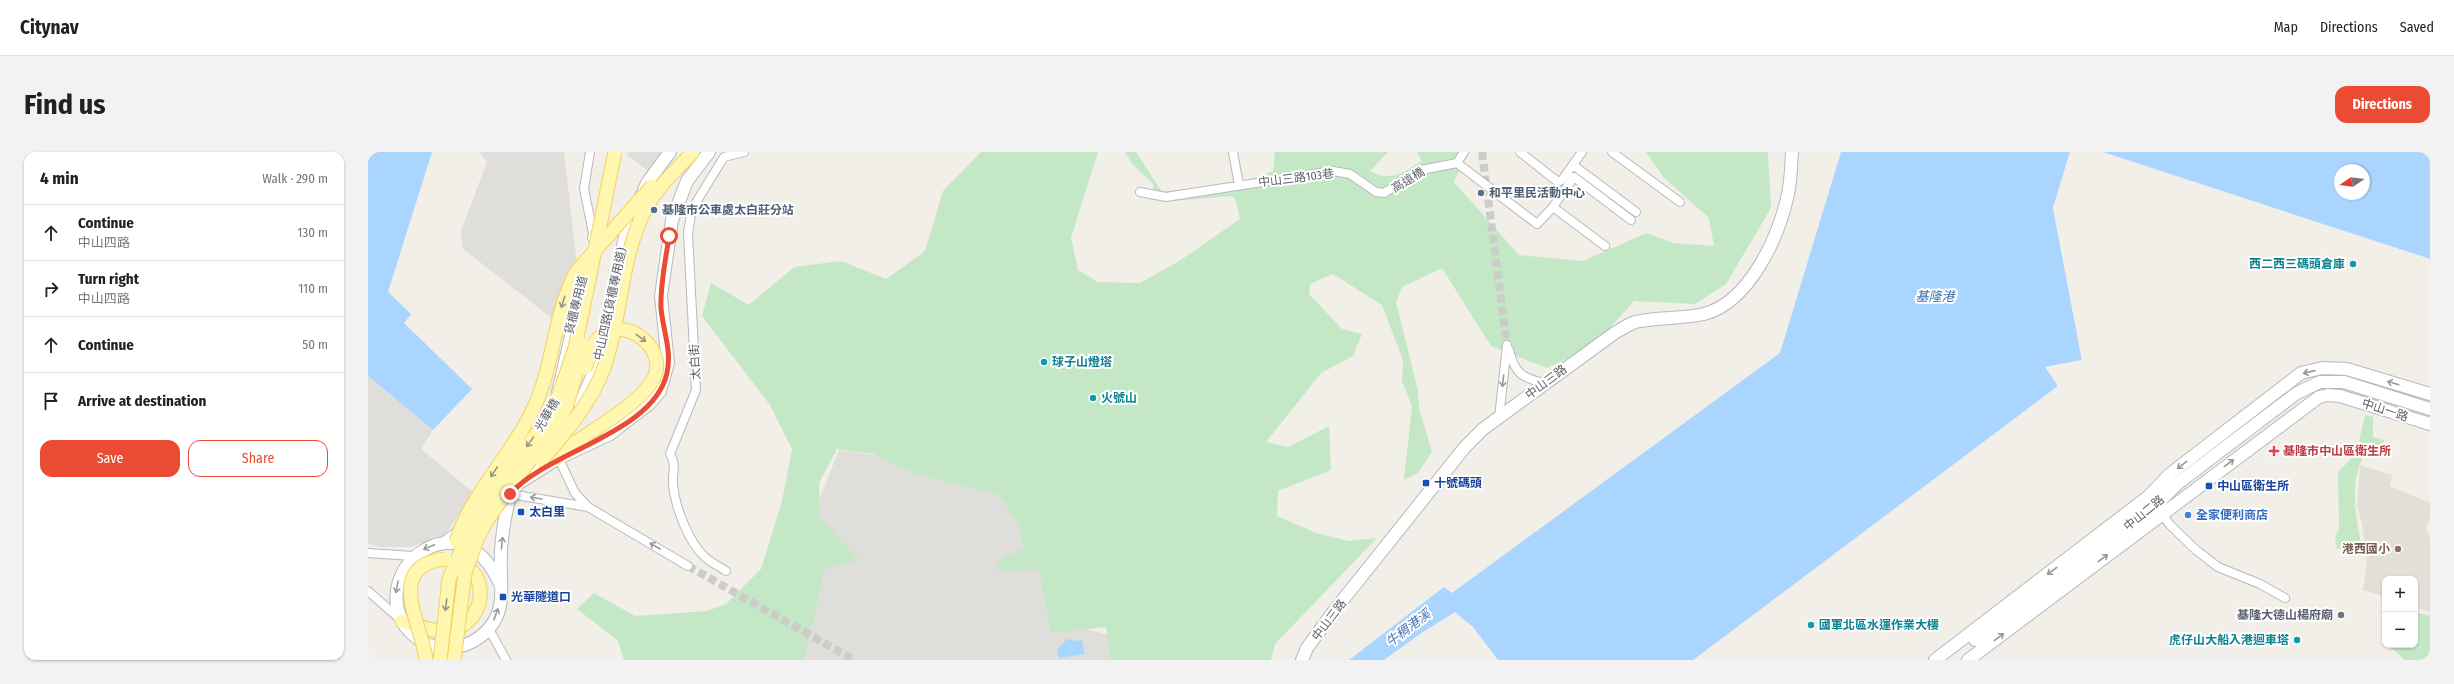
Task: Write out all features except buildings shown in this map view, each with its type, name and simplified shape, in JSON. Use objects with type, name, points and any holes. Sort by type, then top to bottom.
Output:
[{"type":"main road","name":"光華橋","points":[[440,660],[449,580],[470,530],[494,492],[539,430],[559,395],[579,332],[615,152]]},
{"type":"main road","name":"光華橋","points":[[454,660],[465,574],[471,554],[487,520],[544,444],[566,408],[580,361],[622,152]]},
{"type":"main road","points":[[449,580],[450,562],[466,517],[524,427],[536,404],[562,306],[576,272],[682,152]]},
{"type":"main road","points":[[462,597],[478,553],[502,507],[558,441],[598,382],[609,353],[638,224],[653,196],[693,152]]},
{"type":"main road","points":[[557,459],[570,444],[603,425],[651,382],[656,373],[656,361],[649,344],[639,335],[629,331],[613,331],[602,336],[594,346],[577,391],[559,420]]},
{"type":"main road","points":[[402,621],[444,631],[461,627],[476,614],[480,604],[480,592],[475,577],[461,562],[445,559],[437,560],[424,566],[413,578],[410,587],[411,606],[426,660]]},
{"type":"street","name":"貨櫃專用道","points":[[557,459],[555,387],[594,234],[584,189],[590,152]]},
{"type":"street","name":"中山四路(貨櫃專用道)","points":[[557,459],[599,361],[626,232],[647,183],[670,152]]},
{"type":"street","points":[[446,542],[510,494],[519,483],[557,459],[610,434],[649,404],[664,383],[669,353],[662,318],[661,296],[672,220],[687,181],[709,152]]},
{"type":"street","name":"太白街","points":[[726,571],[706,558],[699,551],[680,516],[673,482],[675,463],[670,454],[696,390],[688,233],[692,209],[724,157],[744,152]]},
{"type":"street","points":[[1233,152],[1239,185]]},
{"type":"street","points":[[1464,152],[1457,163],[1537,224],[1553,207],[1574,177],[1632,220]]},
{"type":"street","points":[[1520,152],[1558,182],[1562,180],[1582,152]]},
{"type":"street","points":[[1612,152],[1680,202]]},
{"type":"street","name":"中山三路","points":[[1302,660],[1307,648],[1334,611],[1465,447],[1499,418],[1616,332],[1634,322],[1706,313],[1724,305],[1739,292],[1760,267],[1776,231],[1788,194],[1792,152]]},
{"type":"street","name":"高遠橋","points":[[1373,190],[1384,193],[1421,170],[1457,163]]},
{"type":"street","points":[[1573,165],[1636,212]]},
{"type":"street","name":"中山三路103巷","points":[[1140,192],[1166,197],[1333,172],[1350,174],[1373,190]]},
{"type":"street","points":[[1553,207],[1605,246]]},
{"type":"street","points":[[1499,418],[1507,345],[1514,367],[1526,379],[1545,383]]},
{"type":"street","name":"中山二路","points":[[1935,660],[2083,547],[2156,505],[2170,474],[2286,383],[2301,374],[2322,368],[2347,369],[2430,394]]},
{"type":"street","name":"中山二路","points":[[1968,660],[2156,505],[2177,484],[2297,393],[2320,382],[2344,382]]},
{"type":"street","name":"中山一路","points":[[2344,382],[2430,408]]},
{"type":"street","name":"中山二路","points":[[1948,660],[2156,505],[2315,399],[2328,395],[2340,396]]},
{"type":"street","name":"中山一路","points":[[2340,396],[2430,423]]},
{"type":"street","points":[[557,459],[575,493],[588,507],[688,566]]},
{"type":"street","points":[[510,494],[588,507]]},
{"type":"street","points":[[432,646],[448,649],[463,646],[478,640],[489,629],[497,615],[501,599],[499,582],[505,519],[510,494]]},
{"type":"street","points":[[2156,505],[2196,550],[2218,567],[2260,584],[2285,598]]},
{"type":"street","points":[[454,660],[409,632],[402,621],[395,598],[396,586],[402,570],[413,556],[428,546],[446,542],[464,545],[480,553],[492,566],[499,582]]},
{"type":"street","points":[[368,553],[413,556]]},
{"type":"street","points":[[368,591],[402,621]]},
{"type":"street","points":[[489,629],[506,660]]},
{"type":"shaded area","points":[[479,152],[564,152],[579,281],[553,319],[462,248],[461,231],[487,162]]},
{"type":"shaded area","points":[[628,152],[666,152],[650,172],[627,155]]},
{"type":"shaded area","points":[[368,376],[433,430],[421,449],[474,493],[444,536],[410,547],[382,547],[368,544]]},
{"type":"shaded area","points":[[839,450],[1010,473],[1059,623],[1215,660],[805,660],[809,525]]},
{"type":"shaded area","name":"港西國小","points":[[2360,465],[2392,475],[2390,486],[2430,503],[2430,518],[2426,529],[2430,537],[2430,612],[2418,608],[2418,576],[2382,576],[2382,596],[2363,590],[2367,561],[2362,524],[2357,505]]},
{"type":"green space","points":[[981,152],[1098,152],[1071,238],[1078,270],[1098,282],[1140,283],[1181,260],[1240,219],[1236,201],[1232,196],[1174,201],[1155,200],[1153,184],[1132,164],[1125,152],[1136,152],[1162,192],[1245,182],[1273,171],[1275,152],[1388,152],[1370,171],[1384,176],[1390,176],[1397,175],[1422,161],[1417,152],[1468,152],[1454,182],[1519,255],[1583,261],[1647,233],[1673,243],[1714,246],[1709,218],[1663,177],[1646,152],[1768,152],[1771,208],[1726,284],[1695,304],[1634,301],[1593,347],[1547,368],[1491,346],[1442,268],[1402,287],[1396,302],[1418,391],[1419,408],[1432,452],[1418,473],[1404,480],[1412,406],[1402,381],[1403,360],[1382,305],[1333,274],[1310,284],[1309,294],[1342,329],[1362,334],[1353,356],[1321,373],[1266,442],[1288,447],[1329,426],[1331,470],[1278,491],[1277,516],[1316,533],[1349,541],[1377,538],[1275,644],[1271,660],[1111,660],[1106,627],[1051,633],[1039,569],[1005,571],[996,569],[1003,557],[1024,549],[1019,525],[999,495],[915,474],[873,454],[837,449],[819,483],[820,518],[859,560],[825,569],[804,660],[624,660],[618,641],[577,609],[594,593],[635,616],[707,611],[726,604],[761,569],[782,501],[792,449],[770,405],[702,316],[711,283],[749,305],[794,267],[841,261],[886,279],[925,251],[943,191]]},
{"type":"green space","points":[[2365,415],[2373,417],[2373,437],[2384,440],[2382,450],[2368,450],[2361,461],[2357,473],[2355,498],[2357,524],[2362,549],[2337,549],[2335,538],[2339,529],[2338,472],[2356,454]]},
{"type":"green space","points":[[2418,613],[2430,616],[2430,660],[2405,660],[2391,648],[2418,648]]},
{"type":"water","points":[[368,152],[432,152],[388,292],[411,314],[404,323],[472,389],[433,430],[368,376]]},
{"type":"water","name":"基隆港","points":[[1841,152],[2070,152],[2053,208],[2082,360],[2046,367],[2058,386],[1693,660],[1498,660],[1473,627],[1455,612],[1420,634],[1384,660],[1349,660],[1444,587],[1452,593],[1780,353]]},
{"type":"water","points":[[2103,152],[2430,152],[2430,259]]},
{"type":"water","points":[[1067,639],[1078,641],[1082,639],[1085,654],[1059,658],[1057,649]]},
{"type":"pier","points":[[2070,152],[2072,152],[2055,208],[2084,361],[2049,368],[2059,387],[1868,531],[2058,386],[2045,367],[2082,360],[2053,208]]},
{"type":"pier","points":[[2101,152],[2430,259],[2430,261],[2102,154]]},
{"type":"tunnel","points":[[1482,152],[1507,345]]},
{"type":"tunnel","points":[[688,566],[854,660]]},
{"type":"place","name":"和平里民活動中心","points":[[1481,193]]},
{"type":"place","name":"基隆市公車處太白莊分站","points":[[654,210]]},
{"type":"place","name":"西二西三碼頭倉庫","points":[[2353,264]]},
{"type":"place","name":"球子山燈塔","points":[[1044,362]]},
{"type":"place","name":"火號山","points":[[1093,398]]},
{"type":"place","name":"基隆市中山區衛生所","points":[[2274,451]]},
{"type":"place","name":"十號碼頭","points":[[1426,483]]},
{"type":"place","name":"中山區衛生所","points":[[2209,486]]},
{"type":"place","name":"太白里","points":[[521,512]]},
{"type":"place","name":"全家便利商店","points":[[2188,515]]},
{"type":"place","name":"港西國小","points":[[2398,549]]},
{"type":"place","name":"光華隧道口","points":[[503,597]]},
{"type":"place","name":"基隆大德山楊府廟","points":[[2341,615]]},
{"type":"place","name":"國軍北區水運作業大樓","points":[[1811,625]]},
{"type":"place","name":"虎仔山大船入港迴車塔","points":[[2297,640]]},
{"type":"route","points":[[510,494],[519,483],[557,459],[610,434],[640,412],[655,398],[660,391],[667,374],[669,353],[668,341],[662,318],[661,296],[669,236]]},
{"type":"water label","name":"牛稠港溪","points":[[1408,628]]}]
